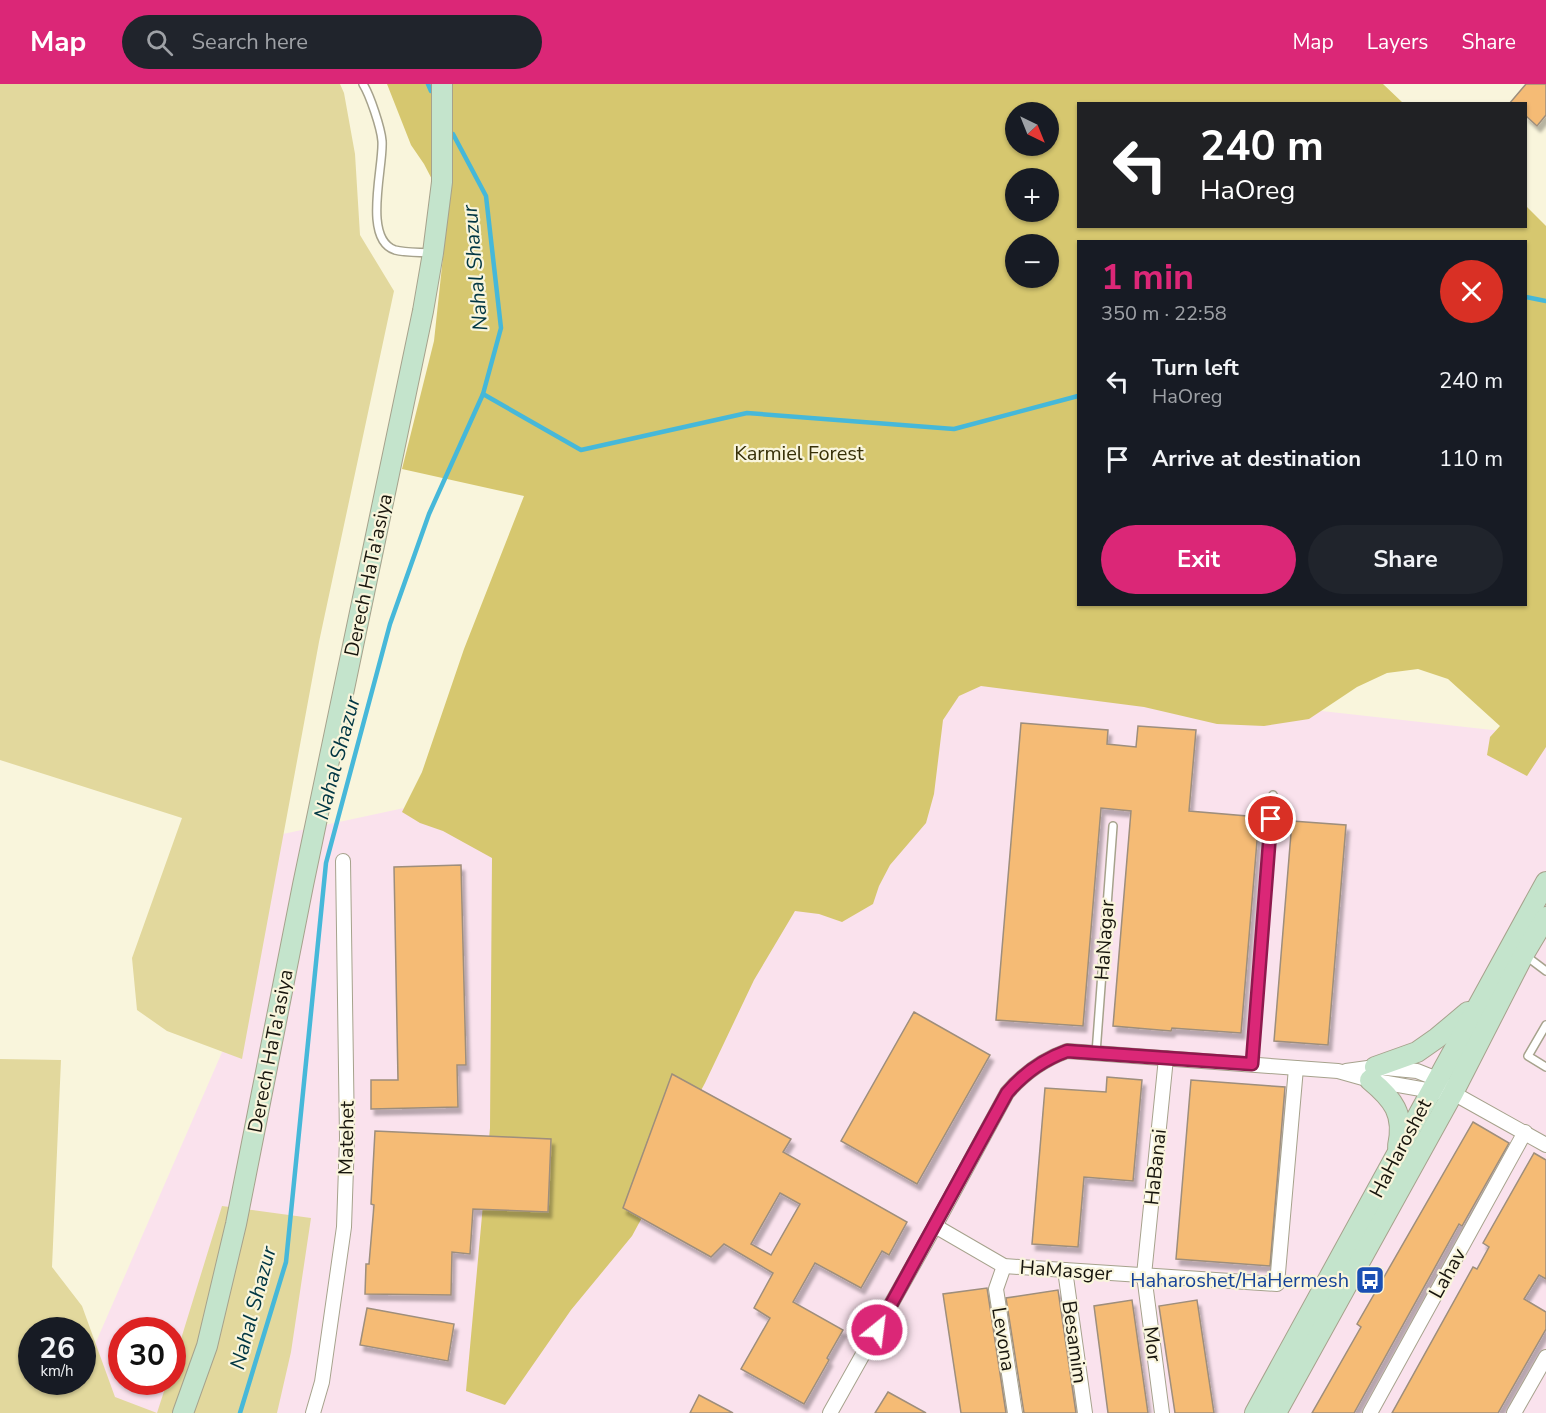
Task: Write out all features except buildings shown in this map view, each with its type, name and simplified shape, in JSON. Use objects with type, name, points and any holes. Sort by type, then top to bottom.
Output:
[{"type":"street","name":"Derech HaTa'asiya","points":[[183,1413],[207,1346],[237,1224],[303,885],[423,311],[442,182],[442,84]]},
{"type":"street","name":"Matehet","points":[[313,1413],[322,1382],[344,1227],[347,1138],[343,861]]},
{"type":"street","name":"HaHaroshet","points":[[1255,1413],[1546,882]]},
{"type":"street","name":"HaHaroshet","points":[[1276,1413],[1453,1093],[1524,954],[1546,916]]},
{"type":"street","points":[[1372,1074],[1417,1052],[1455,1024],[1481,999]]},
{"type":"street","points":[[830,1413],[1007,1093],[1020,1078],[1050,1057],[1067,1051],[1372,1074],[1418,1071],[1434,1085],[1546,1144]]},
{"type":"street","name":"HaBanai","points":[[1144,1275],[1166,1058]]},
{"type":"street","name":"HaMasger","points":[[935,1226],[1004,1266],[1277,1284],[1296,1068]]},
{"type":"street","points":[[1372,1074],[1399,1115],[1400,1138],[1397,1155]]},
{"type":"street","name":"Lahav","points":[[1370,1413],[1525,1132]]},
{"type":"street","name":"Levona","points":[[1004,1266],[996,1289],[1015,1413]]},
{"type":"street","name":"Besamim","points":[[1065,1270],[1085,1413]]},
{"type":"street","name":"Mor","points":[[1144,1275],[1162,1413]]},
{"type":"street","points":[[1514,1413],[1546,1357]]},
{"type":"lane","points":[[363,84],[368,92],[382,141],[375,205],[377,222],[383,240],[394,250],[433,253]]},
{"type":"lane","points":[[1252,1064],[1273,795]]},
{"type":"lane","name":"HaNagar","points":[[1096,1053],[1113,826]]},
{"type":"lane","points":[[1524,954],[1546,971]]},
{"type":"lane","points":[[1546,1025],[1528,1056],[1546,1067]]},
{"type":"shaded area","points":[[0,84],[340,84],[344,93],[355,154],[360,235],[394,291],[319,642],[242,1059],[167,1031],[137,1010],[132,958],[182,818],[0,760]]},
{"type":"shaded area","points":[[1015,677],[1546,736],[1546,1413],[65,1413],[75,1395],[96,1395],[96,1342],[246,997],[283,834]]},
{"type":"shaded area","points":[[0,1059],[61,1060],[52,1267],[82,1306],[86,1317],[18,1317],[18,1395],[96,1395],[96,1345],[108,1378],[108,1395],[114,1395],[157,1413],[0,1413]]},
{"type":"shaded area","points":[[222,1206],[311,1218],[291,1352],[277,1413],[157,1413],[163,1395],[186,1395],[186,1323]]},
{"type":"green space","name":"Karmiel Forest","points":[[387,84],[1383,84],[1402,102],[1077,102],[1077,228],[1527,228],[1527,207],[1546,226],[1546,747],[1527,776],[1487,755],[1490,737],[1500,726],[1448,679],[1418,669],[1387,673],[1357,687],[1309,719],[1264,726],[1217,724],[1144,707],[981,686],[959,696],[943,720],[934,794],[926,823],[890,865],[873,904],[842,922],[819,914],[795,911],[754,980],[684,1122],[651,1201],[632,1236],[571,1310],[505,1405],[466,1391],[490,1128],[492,858],[402,812],[422,772],[464,649],[524,496],[402,469],[434,341],[448,210],[424,164],[411,145]]},
{"type":"waterway","name":"Nahal Shazur","points":[[428,84],[431,91]]},
{"type":"waterway","name":"Nahal Shazur","points":[[240,1413],[286,1262],[326,863],[390,624],[429,514],[483,394],[501,328],[486,196],[453,134]]},
{"type":"waterway","points":[[1527,297],[1546,301]]},
{"type":"waterway","points":[[483,394],[581,450],[747,413],[954,429],[1077,396]]},
{"type":"place","name":"Haharoshet/HaHermesh","points":[[1370,1280]]},
{"type":"route","points":[[877,1330],[1007,1093],[1034,1066],[1067,1051],[1252,1064],[1271,819]]}]
